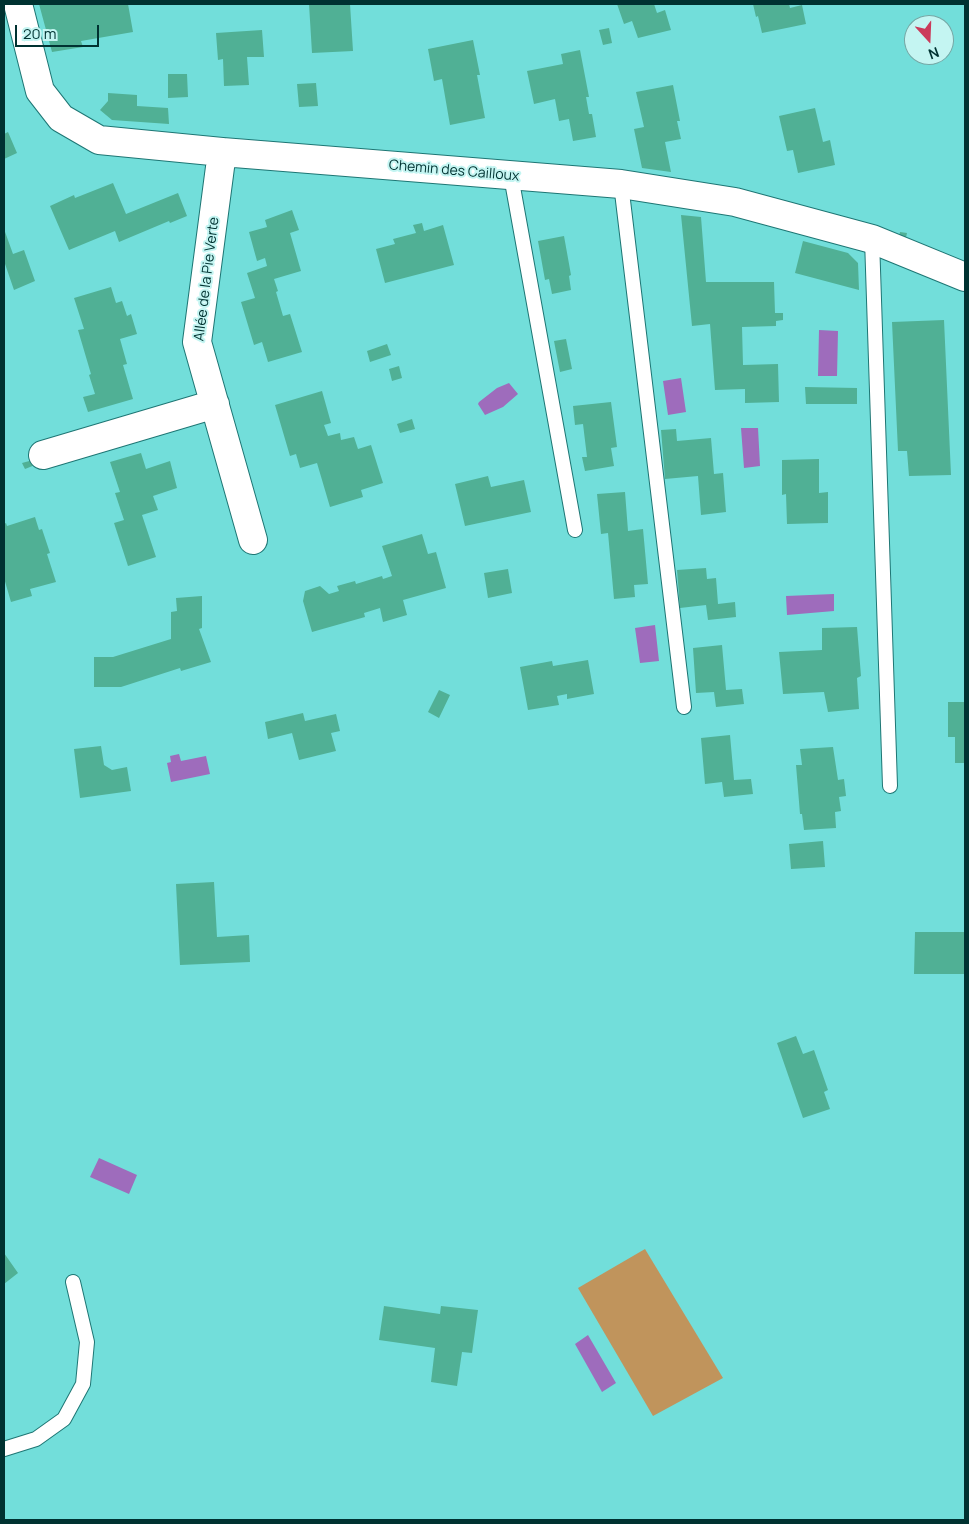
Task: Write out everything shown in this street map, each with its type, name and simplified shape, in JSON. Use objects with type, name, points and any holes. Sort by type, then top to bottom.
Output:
[{"type":"street","name":"Chemin des Cailloux","points":[[18,4],[40,91],[61,118],[99,140],[222,152],[622,184],[735,202],[872,239],[965,277]]},
{"type":"street","name":"Allée de la Pie Verte","points":[[222,152],[197,342],[253,540]]},
{"type":"street","points":[[43,455],[215,404]]},
{"type":"lane","points":[[511,176],[575,530]]},
{"type":"lane","points":[[622,184],[684,707]]},
{"type":"lane","points":[[872,239],[890,786]]},
{"type":"lane","points":[[4,1449],[36,1439],[64,1419],[83,1384],[87,1342],[73,1282]]},
{"type":"shaded area","points":[[819,330],[838,331],[837,376],[818,376]]},
{"type":"shaded area","points":[[681,378],[686,412],[668,415],[663,381]]},
{"type":"shaded area","points":[[509,383],[518,394],[503,407],[485,415],[478,404],[479,402],[497,388]]},
{"type":"shaded area","points":[[741,428],[758,428],[760,466],[744,468]]},
{"type":"shaded area","points":[[834,594],[834,611],[787,615],[786,596]]},
{"type":"shaded area","points":[[655,625],[659,661],[640,663],[635,628]]},
{"type":"shaded area","points":[[179,754],[181,761],[206,756],[210,774],[171,782],[167,763],[171,762],[170,756]]},
{"type":"shaded area","points":[[99,1158],[137,1175],[129,1194],[90,1177]]},
{"type":"shaded area","points":[[645,1249],[723,1378],[653,1416],[578,1288]]},
{"type":"shaded area","points":[[588,1335],[616,1383],[602,1392],[575,1344]]},
{"type":"building","points":[[39,4],[128,4],[133,32],[81,41],[83,47],[52,52]]},
{"type":"building","points":[[309,4],[350,4],[353,51],[312,53]]},
{"type":"building","points":[[617,4],[654,4],[657,13],[665,10],[671,30],[638,38],[632,21],[624,24]]},
{"type":"building","points":[[753,4],[789,4],[790,8],[802,5],[806,24],[762,33]]},
{"type":"building","points":[[609,28],[612,43],[603,45],[599,30]]},
{"type":"building","points":[[262,30],[264,57],[247,57],[249,85],[224,86],[223,59],[218,60],[216,33]]},
{"type":"building","points":[[473,40],[480,75],[477,75],[485,118],[450,125],[442,79],[434,81],[428,49]]},
{"type":"building","points":[[580,50],[589,97],[586,97],[589,114],[592,114],[596,137],[573,141],[569,119],[559,121],[555,99],[534,104],[527,71],[563,64],[561,54]]},
{"type":"building","points":[[168,74],[187,74],[188,97],[168,98]]},
{"type":"building","points":[[316,83],[318,106],[299,107],[297,84]]},
{"type":"building","points":[[673,85],[680,121],[677,121],[681,139],[665,142],[671,172],[642,168],[634,129],[644,127],[636,92]]},
{"type":"building","points":[[108,93],[137,95],[137,106],[168,108],[169,124],[112,120],[100,110],[108,101]]},
{"type":"building","points":[[815,108],[823,142],[830,140],[835,165],[798,173],[793,150],[787,151],[779,116]]},
{"type":"building","points":[[8,132],[17,153],[4,159],[4,134]]},
{"type":"building","points":[[113,183],[126,214],[178,193],[187,216],[170,223],[169,221],[119,242],[115,231],[69,250],[50,206],[74,195],[75,198]]},
{"type":"building","points":[[292,210],[299,230],[290,233],[301,271],[274,279],[283,316],[290,314],[302,352],[268,362],[262,342],[254,345],[241,302],[255,298],[247,273],[267,266],[265,258],[257,261],[249,232],[267,227],[265,220]]},
{"type":"building","points":[[681,215],[701,217],[706,282],[774,282],[775,313],[783,313],[783,320],[776,321],[776,326],[742,327],[743,365],[778,364],[779,402],[745,403],[745,389],[715,390],[710,324],[692,326]]},
{"type":"building","points":[[422,223],[424,231],[443,225],[454,265],[385,283],[376,249],[395,244],[393,239],[416,233],[413,225]]},
{"type":"building","points":[[4,229],[13,254],[24,250],[35,281],[14,290],[4,261]]},
{"type":"building","points":[[900,232],[907,233],[905,242],[898,240]]},
{"type":"building","points":[[564,236],[571,275],[569,276],[571,290],[552,294],[549,279],[545,280],[538,241]]},
{"type":"building","points":[[803,241],[848,253],[858,263],[859,290],[795,273]]},
{"type":"building","points":[[111,287],[116,303],[122,301],[127,316],[131,314],[137,334],[120,339],[127,364],[123,365],[133,399],[88,412],[83,397],[95,394],[78,330],[84,329],[74,298]]},
{"type":"building","points":[[944,320],[951,475],[909,476],[907,451],[898,451],[892,322]]},
{"type":"building","points":[[566,339],[572,369],[560,372],[554,341]]},
{"type":"building","points":[[387,344],[391,355],[370,362],[367,351]]},
{"type":"building","points":[[399,366],[402,378],[392,381],[389,369]]},
{"type":"building","points":[[805,387],[857,388],[857,404],[806,404]]},
{"type":"building","points":[[322,391],[331,423],[324,425],[328,436],[340,433],[341,440],[354,437],[358,449],[371,445],[383,483],[361,490],[363,497],[330,507],[317,463],[300,468],[296,454],[290,456],[275,405]]},
{"type":"building","points":[[611,402],[617,447],[611,448],[614,466],[585,471],[582,457],[587,457],[583,424],[575,425],[573,406]]},
{"type":"building","points":[[412,419],[415,429],[400,433],[397,424]]},
{"type":"building","points":[[676,429],[677,441],[711,438],[714,474],[723,473],[726,512],[701,515],[698,476],[665,479],[661,430]]},
{"type":"building","points":[[141,453],[146,469],[170,461],[177,488],[153,496],[158,510],[142,515],[156,557],[128,566],[114,523],[124,520],[115,493],[120,492],[110,462]]},
{"type":"building","points":[[819,459],[819,493],[828,492],[828,523],[787,524],[786,494],[782,495],[782,460]]},
{"type":"building","points":[[33,460],[35,465],[25,469],[22,463]]},
{"type":"building","points":[[488,476],[491,487],[524,480],[531,512],[465,526],[455,484]]},
{"type":"building","points":[[625,492],[628,531],[643,529],[648,584],[634,585],[635,597],[614,599],[608,533],[601,534],[597,494]]},
{"type":"building","points":[[35,517],[39,530],[42,529],[50,553],[47,554],[56,582],[30,589],[32,596],[11,602],[4,578],[4,524],[6,523],[7,526]]},
{"type":"building","points":[[422,534],[428,554],[436,552],[446,588],[403,600],[407,615],[383,622],[380,608],[364,613],[365,617],[312,632],[303,601],[305,591],[320,586],[329,594],[339,591],[337,586],[355,581],[356,584],[382,576],[383,579],[392,576],[382,546]]},
{"type":"building","points":[[706,568],[707,579],[716,578],[718,604],[735,602],[736,617],[708,620],[706,605],[680,608],[677,570]]},
{"type":"building","points":[[508,569],[512,593],[488,598],[484,573]]},
{"type":"building","points":[[202,596],[202,628],[199,629],[211,662],[181,671],[180,668],[121,687],[94,687],[94,657],[113,657],[171,639],[171,612],[177,611],[176,598]]},
{"type":"building","points":[[857,627],[861,676],[857,678],[859,709],[828,712],[824,692],[783,694],[779,652],[822,650],[822,628]]},
{"type":"building","points":[[722,645],[726,690],[742,689],[744,704],[716,707],[714,692],[696,693],[693,648]]},
{"type":"building","points":[[588,660],[594,694],[567,699],[567,694],[557,696],[559,705],[528,710],[520,667],[552,661],[553,666]]},
{"type":"building","points":[[439,690],[450,695],[439,718],[428,712]]},
{"type":"building","points":[[948,702],[965,702],[965,763],[955,763],[955,737],[948,737]]},
{"type":"building","points":[[303,713],[305,721],[336,714],[340,731],[331,733],[336,751],[299,760],[292,733],[268,739],[265,722]]},
{"type":"building","points":[[730,735],[734,780],[751,779],[753,794],[724,797],[722,782],[705,784],[701,738]]},
{"type":"building","points":[[101,746],[104,765],[112,770],[127,767],[131,791],[80,798],[74,749]]},
{"type":"building","points":[[833,747],[838,780],[844,779],[846,796],[839,797],[841,811],[835,812],[836,828],[804,830],[802,814],[800,814],[796,765],[802,765],[800,749]]},
{"type":"building","points":[[823,841],[825,867],[791,869],[789,844]]},
{"type":"building","points":[[214,882],[217,937],[249,935],[250,962],[180,965],[176,884]]},
{"type":"building","points":[[915,932],[965,932],[965,974],[914,974]]},
{"type":"building","points":[[796,1036],[803,1054],[814,1050],[828,1090],[824,1092],[830,1109],[803,1118],[777,1043]]},
{"type":"building","points":[[4,1253],[18,1273],[4,1284]]},
{"type":"building","points":[[384,1306],[440,1314],[441,1306],[478,1310],[472,1353],[462,1352],[457,1386],[431,1382],[435,1348],[379,1340]]}]
